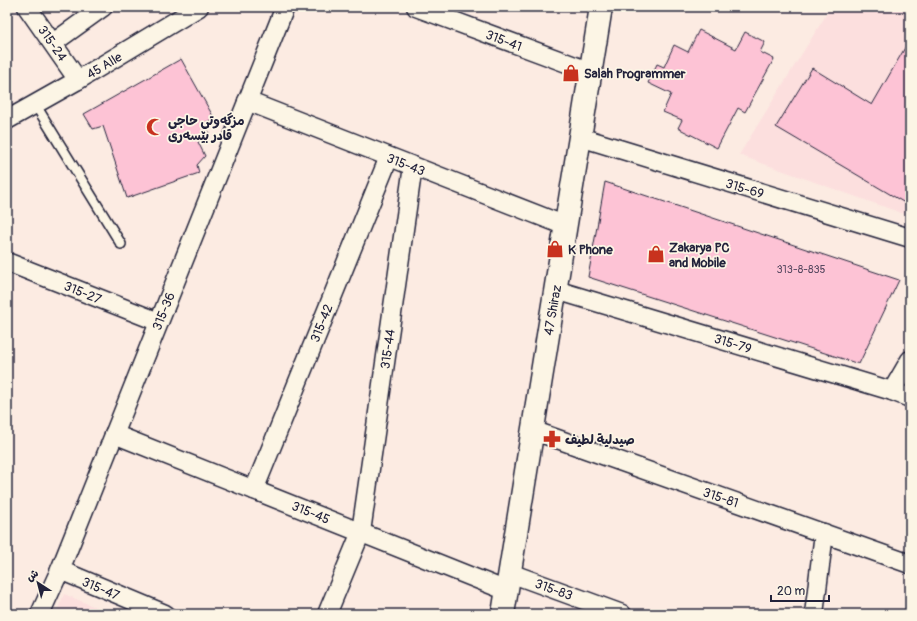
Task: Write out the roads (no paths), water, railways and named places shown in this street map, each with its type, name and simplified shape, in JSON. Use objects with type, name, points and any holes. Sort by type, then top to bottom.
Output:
[{"type":"street","name":"315-24","points":[[27,7],[78,80]]},
{"type":"street","points":[[53,43],[103,7]]},
{"type":"street","name":"45 Alle","points":[[7,120],[78,80],[199,7]]},
{"type":"street","name":"315-36","points":[[40,614],[60,570],[285,7]]},
{"type":"street","name":"315-41","points":[[416,7],[591,72]]},
{"type":"street","name":"47 Shiraz","points":[[503,614],[601,7]]},
{"type":"street","name":"315-43","points":[[247,101],[566,226]]},
{"type":"street","name":"315-69","points":[[580,137],[910,238]]},
{"type":"street","name":"315-42","points":[[254,490],[388,156]]},
{"type":"street","name":"315-44","points":[[327,614],[361,532],[412,166]]},
{"type":"street","name":"315-27","points":[[8,266],[159,322]]},
{"type":"street","name":"315-79","points":[[556,290],[892,391],[910,398]]},
{"type":"street","points":[[892,391],[910,360]]},
{"type":"street","name":"315-81","points":[[532,430],[910,564]]},
{"type":"street","name":"315-45","points":[[114,434],[361,532],[509,582]]},
{"type":"street","points":[[814,614],[824,533]]},
{"type":"street","name":"315-47","points":[[60,570],[165,614]]},
{"type":"street","name":"315-83","points":[[509,582],[622,614]]},
{"type":"lane","points":[[35,104],[121,244]]},
{"type":"place","name":"Salah Programmer","points":[[571,73]]},
{"type":"place","name":"مزگەوتی حاجی قادر بێسەری","points":[[155,127]]},
{"type":"place","name":"K Phone","points":[[555,249]]},
{"type":"place","name":"Zakarya PC and Mobile","points":[[656,254]]},
{"type":"place","name":"صیدلیة لطیف","points":[[552,439]]}]
